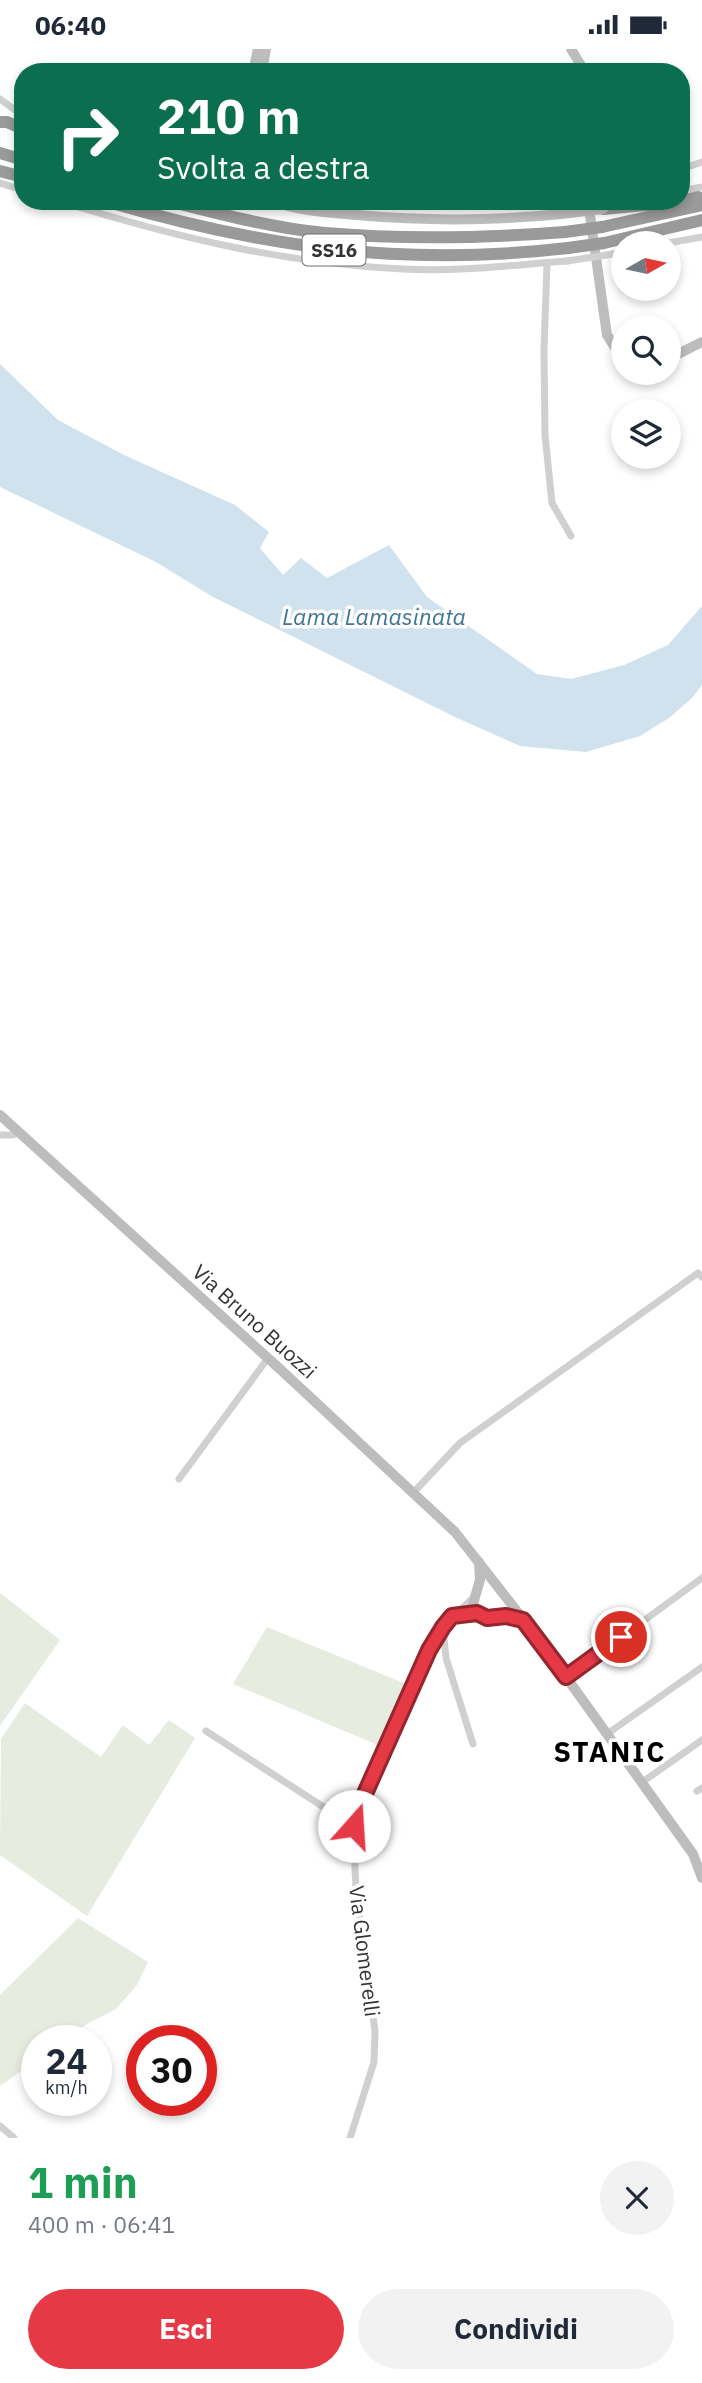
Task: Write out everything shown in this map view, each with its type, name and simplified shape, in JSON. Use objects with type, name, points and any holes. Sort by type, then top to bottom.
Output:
[{"type":"highway","name":"SS16","points":[[135,210],[243,236],[343,251],[402,255],[463,256],[568,248],[605,249],[702,220]]},
{"type":"highway","name":"SS16","points":[[203,210],[323,233],[403,238],[495,237],[565,232],[679,210]]},
{"type":"main road","points":[[310,210],[406,219],[523,218],[595,210]]},
{"type":"main road","points":[[589,210],[607,335],[611,341]]},
{"type":"main road","points":[[681,352],[702,342]]},
{"type":"main road","name":"Via Bruno Buozzi","points":[[0,1115],[455,1531],[523,1620]]},
{"type":"main road","points":[[479,1561],[474,1609],[487,1618],[498,1616],[523,1620],[693,1854],[700,1874]]},
{"type":"main road","points":[[476,1594],[489,1585],[502,1593],[505,1608],[498,1616]]},
{"type":"main road","points":[[684,1842],[702,1850]]},
{"type":"main road","points":[[700,1874],[702,1858]]},
{"type":"street","points":[[92,210],[224,246],[287,259],[402,269],[461,270],[547,263],[568,261],[605,249],[611,250]]},
{"type":"street","points":[[681,241],[702,237]]},
{"type":"street","points":[[547,263],[545,435],[552,503],[571,537]]},
{"type":"street","points":[[0,1135],[13,1135],[18,1131]]},
{"type":"street","points":[[413,1493],[460,1443],[700,1275]]},
{"type":"street","points":[[179,1479],[268,1358]]},
{"type":"street","points":[[566,1677],[702,1578]]},
{"type":"street","name":"Via Glomerelli","points":[[350,2138],[374,2061],[375,2031],[356,1890],[355,1816],[429,1650],[452,1616],[476,1594]]},
{"type":"street","points":[[452,1616],[477,1613]]},
{"type":"street","points":[[443,1627],[446,1658],[473,1744]]},
{"type":"street","points":[[429,1650],[438,1651],[446,1658]]},
{"type":"street","points":[[607,1734],[701,1670]]},
{"type":"street","points":[[206,1731],[354,1826]]},
{"type":"street","points":[[641,1783],[702,1740]]},
{"type":"street","points":[[0,2126],[14,2138]]},
{"type":"shaded area","points":[[0,1593],[60,1640],[0,1726]]},
{"type":"shaded area","points":[[267,1627],[406,1684],[380,1746],[233,1684]]},
{"type":"shaded area","points":[[25,1703],[101,1757],[123,1725],[149,1745],[169,1720],[195,1738],[87,1916],[0,1855],[1,1739]]},
{"type":"shaded area","points":[[78,1918],[148,1962],[137,1985],[116,2009],[86,2025],[21,2025],[21,2071],[0,2086],[0,1995]]},
{"type":"water","name":"Lama Lamasinata","points":[[0,364],[58,420],[124,455],[235,505],[269,532],[260,548],[283,575],[301,558],[327,578],[389,545],[427,597],[537,674],[571,679],[624,665],[668,645],[702,606],[702,685],[692,698],[669,718],[640,736],[586,752],[520,746],[455,717],[213,597],[156,562],[0,487]]},
{"type":"district","name":"STANIC","points":[[610,1751]]},
{"type":"route","points":[[354,1826],[355,1816],[415,1679],[429,1650],[452,1616],[477,1613],[487,1618],[506,1616],[523,1620],[566,1677],[621,1637]]}]
